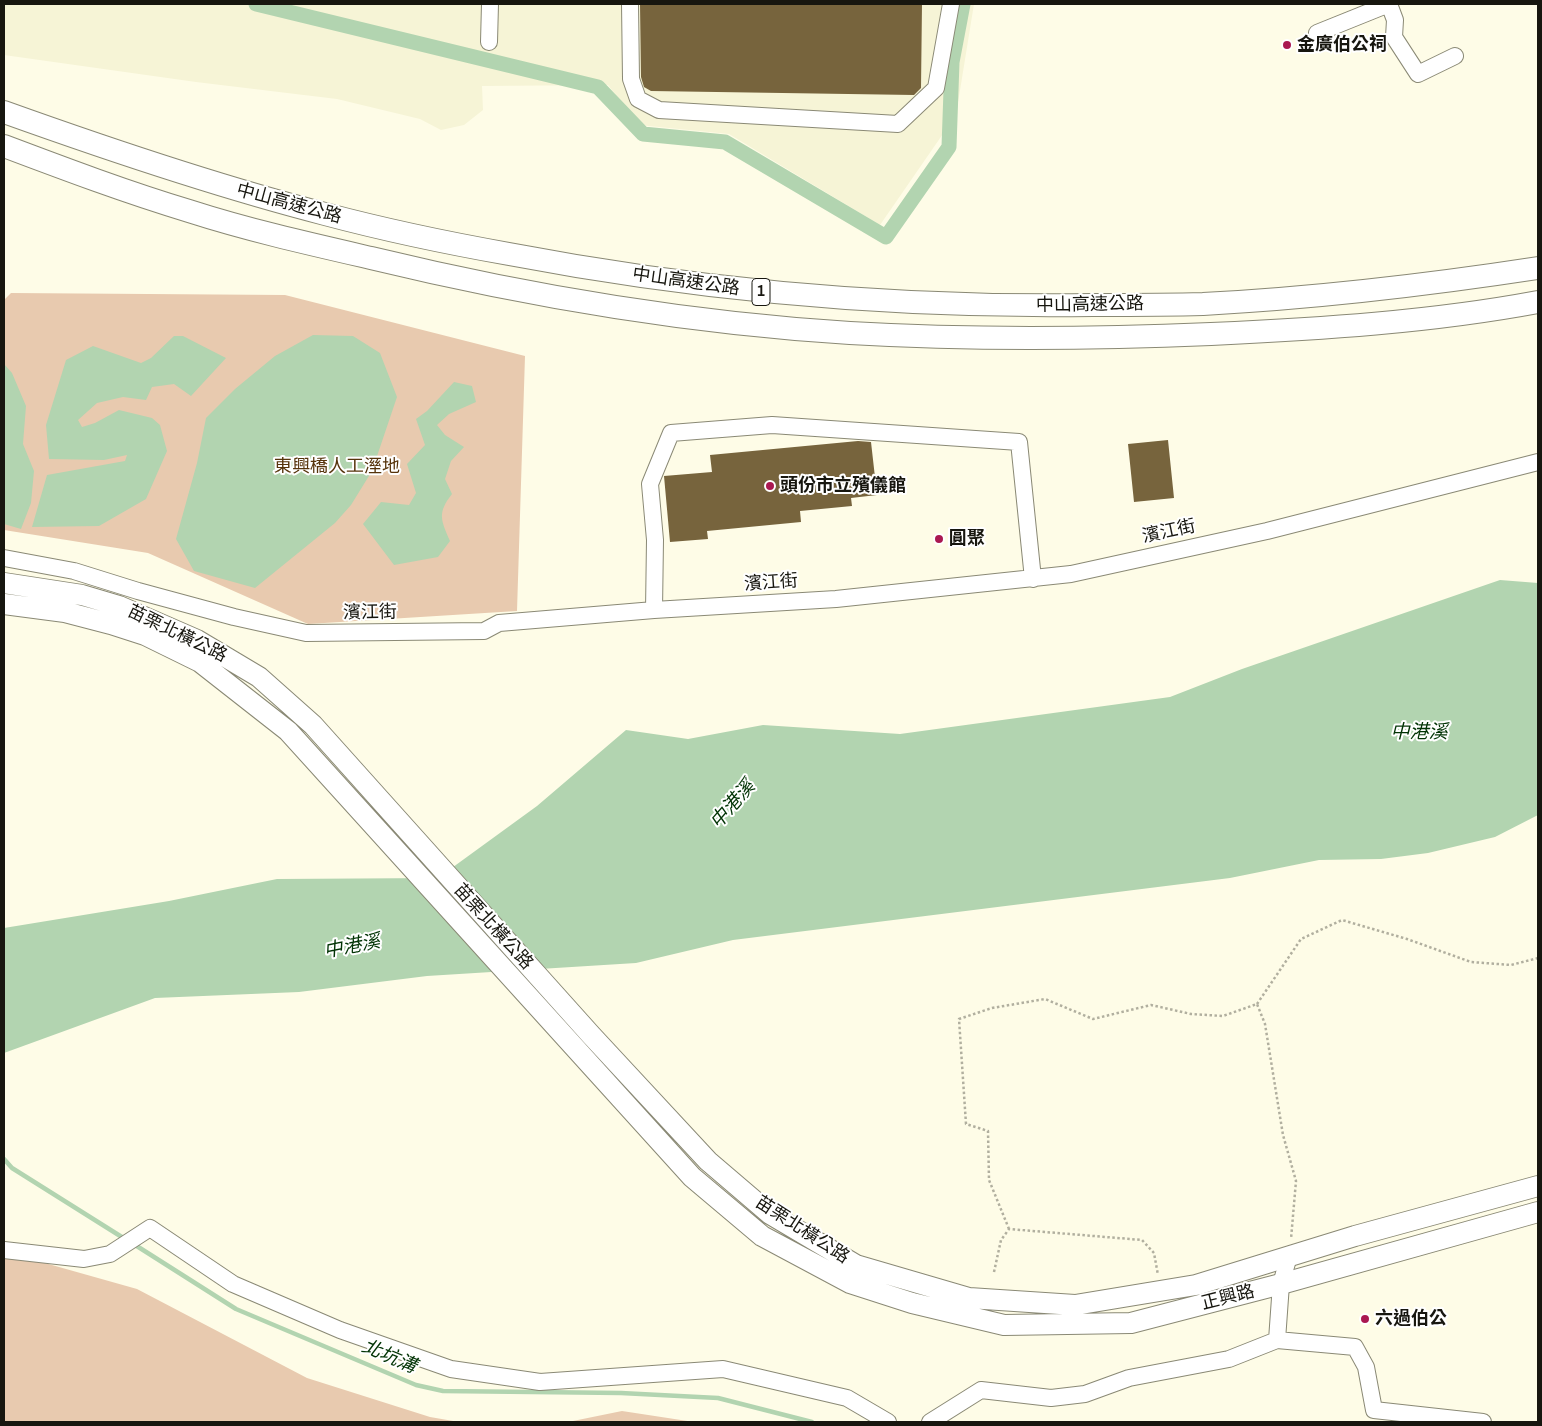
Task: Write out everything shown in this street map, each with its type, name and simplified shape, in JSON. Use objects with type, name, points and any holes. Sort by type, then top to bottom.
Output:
[{"type":"highway","name":"中山高速公路","points":[[4,112],[90,143],[216,184],[328,215],[438,241],[558,264],[777,294],[1006,306],[1201,304],[1354,292],[1538,268]]},
{"type":"highway","name":"中山高速公路","points":[[4,146],[57,167],[189,212],[413,268],[533,294],[653,312],[774,326],[850,333],[991,338],[1148,337],[1297,330],[1432,318],[1538,302]]},
{"type":"main road","name":"苗栗北橫公路","points":[[4,583],[82,595],[145,635],[200,662],[288,731],[692,1176],[762,1236],[850,1283],[912,1303]]},
{"type":"main road","name":"苗栗北橫公路","points":[[4,604],[65,612],[115,615],[197,640],[259,677],[313,725],[584,1028],[708,1161],[770,1214],[856,1265],[969,1298]]},
{"type":"main road","name":"正興路","points":[[969,1298],[1075,1305],[1196,1285],[1373,1231],[1538,1186]]},
{"type":"main road","name":"正興路","points":[[912,1303],[1004,1325],[1131,1323],[1281,1284],[1538,1212]]},
{"type":"street","points":[[489,42],[490,4]]},
{"type":"street","points":[[630,4],[631,79],[638,100],[658,110],[898,124],[936,88],[951,4]]},
{"type":"street","points":[[1317,33],[1389,4],[1395,20],[1394,37],[1418,74],[1455,56]]},
{"type":"street","points":[[654,610],[656,540],[650,484],[671,433],[754,426],[772,425],[1019,442],[1033,579]]},
{"type":"street","name":"濱江街","points":[[4,558],[74,571],[138,591],[306,634],[484,631],[499,622],[836,599],[1071,574],[1267,531],[1538,462]]},
{"type":"street","points":[[4,1250],[84,1259],[110,1254],[150,1228],[234,1284],[340,1330],[451,1369],[540,1382],[723,1370],[847,1398],[888,1422]]},
{"type":"street","points":[[1277,1340],[1281,1284],[1289,1256]]},
{"type":"street","points":[[930,1422],[981,1390],[1051,1398],[1085,1394],[1129,1378],[1229,1359],[1277,1340],[1355,1347],[1366,1367],[1374,1410],[1483,1422]]},
{"type":"path","points":[[1009,1229],[989,1180],[988,1131],[966,1124],[959,1019],[992,1008],[1045,999],[1093,1018],[1151,1005],[1191,1014],[1224,1016],[1257,1004],[1301,939],[1342,920],[1407,939],[1471,962],[1511,965],[1538,958]]},
{"type":"path","points":[[1257,1004],[1265,1024],[1282,1135],[1296,1182],[1289,1256]]},
{"type":"path","points":[[994,1272],[1001,1240],[1009,1229]]},
{"type":"path","points":[[1009,1229],[1142,1240],[1154,1253],[1161,1291]]},
{"type":"shaded area","points":[[4,4],[974,4],[956,115],[880,225],[729,134],[639,125],[608,85],[482,86],[483,110],[464,125],[441,130],[420,119],[337,99],[196,82],[4,55]]},
{"type":"green space","name":"東興橋人工溼地","points":[[11,293],[285,295],[525,356],[517,611],[308,624],[148,553],[4,530],[4,300]]},
{"type":"green space","points":[[20,1256],[137,1289],[307,1378],[430,1417],[459,1422],[4,1422],[4,1257]]},
{"type":"green space","points":[[622,1411],[694,1422],[568,1422]]},
{"type":"water","points":[[313,335],[353,336],[380,353],[397,397],[372,471],[351,505],[335,523],[255,588],[194,571],[176,539],[197,463],[206,418],[235,389],[275,356]]},
{"type":"water","points":[[174,336],[183,336],[226,358],[191,396],[174,384],[152,387],[146,400],[123,397],[97,403],[78,420],[82,427],[95,423],[119,410],[152,418],[160,425],[167,451],[146,499],[99,526],[32,527],[47,475],[125,461],[127,455],[104,460],[49,459],[46,425],[66,360],[93,346],[141,363],[151,358]]},
{"type":"water","points":[[4,364],[12,373],[26,406],[23,444],[34,471],[31,503],[21,529],[4,524]]},
{"type":"water","points":[[454,382],[472,386],[476,402],[449,414],[437,425],[445,435],[464,447],[451,461],[445,479],[452,494],[444,506],[442,517],[450,541],[438,557],[394,565],[363,524],[381,502],[409,505],[416,493],[407,464],[425,445],[416,419],[427,411]]},
{"type":"water","name":"中港溪","points":[[1500,580],[1538,583],[1538,815],[1495,837],[1428,853],[1381,859],[1319,860],[1230,878],[733,940],[636,963],[427,976],[299,992],[155,998],[4,1053],[4,928],[169,901],[277,879],[438,878],[537,806],[626,730],[688,739],[763,725],[900,734],[1170,697],[1242,669]]},
{"type":"building","points":[[640,4],[922,4],[921,88],[914,95],[651,91],[644,87],[641,77]]},
{"type":"building","points":[[1168,440],[1174,498],[1134,502],[1128,444]]},
{"type":"building","name":"頭份市立殯儀館","points":[[858,441],[871,442],[877,495],[851,498],[852,506],[800,511],[801,522],[707,531],[708,539],[670,542],[664,476],[712,472],[710,455]]},
{"type":"waterway","points":[[256,4],[598,87],[643,134],[725,142],[886,237],[949,147],[952,62],[963,4]]},
{"type":"waterway","name":"北坑溝","points":[[4,1159],[12,1168],[125,1239]]},
{"type":"waterway","name":"北坑溝","points":[[132,1243],[236,1309],[416,1385],[443,1391],[621,1393],[718,1398],[812,1422]]},
{"type":"place","name":"金廣伯公祠","points":[[1287,45]]},
{"type":"place","name":"頭份市立殯儀館","points":[[770,486]]},
{"type":"place","name":"圓聚","points":[[939,539]]},
{"type":"place","name":"六過伯公","points":[[1365,1319]]}]
